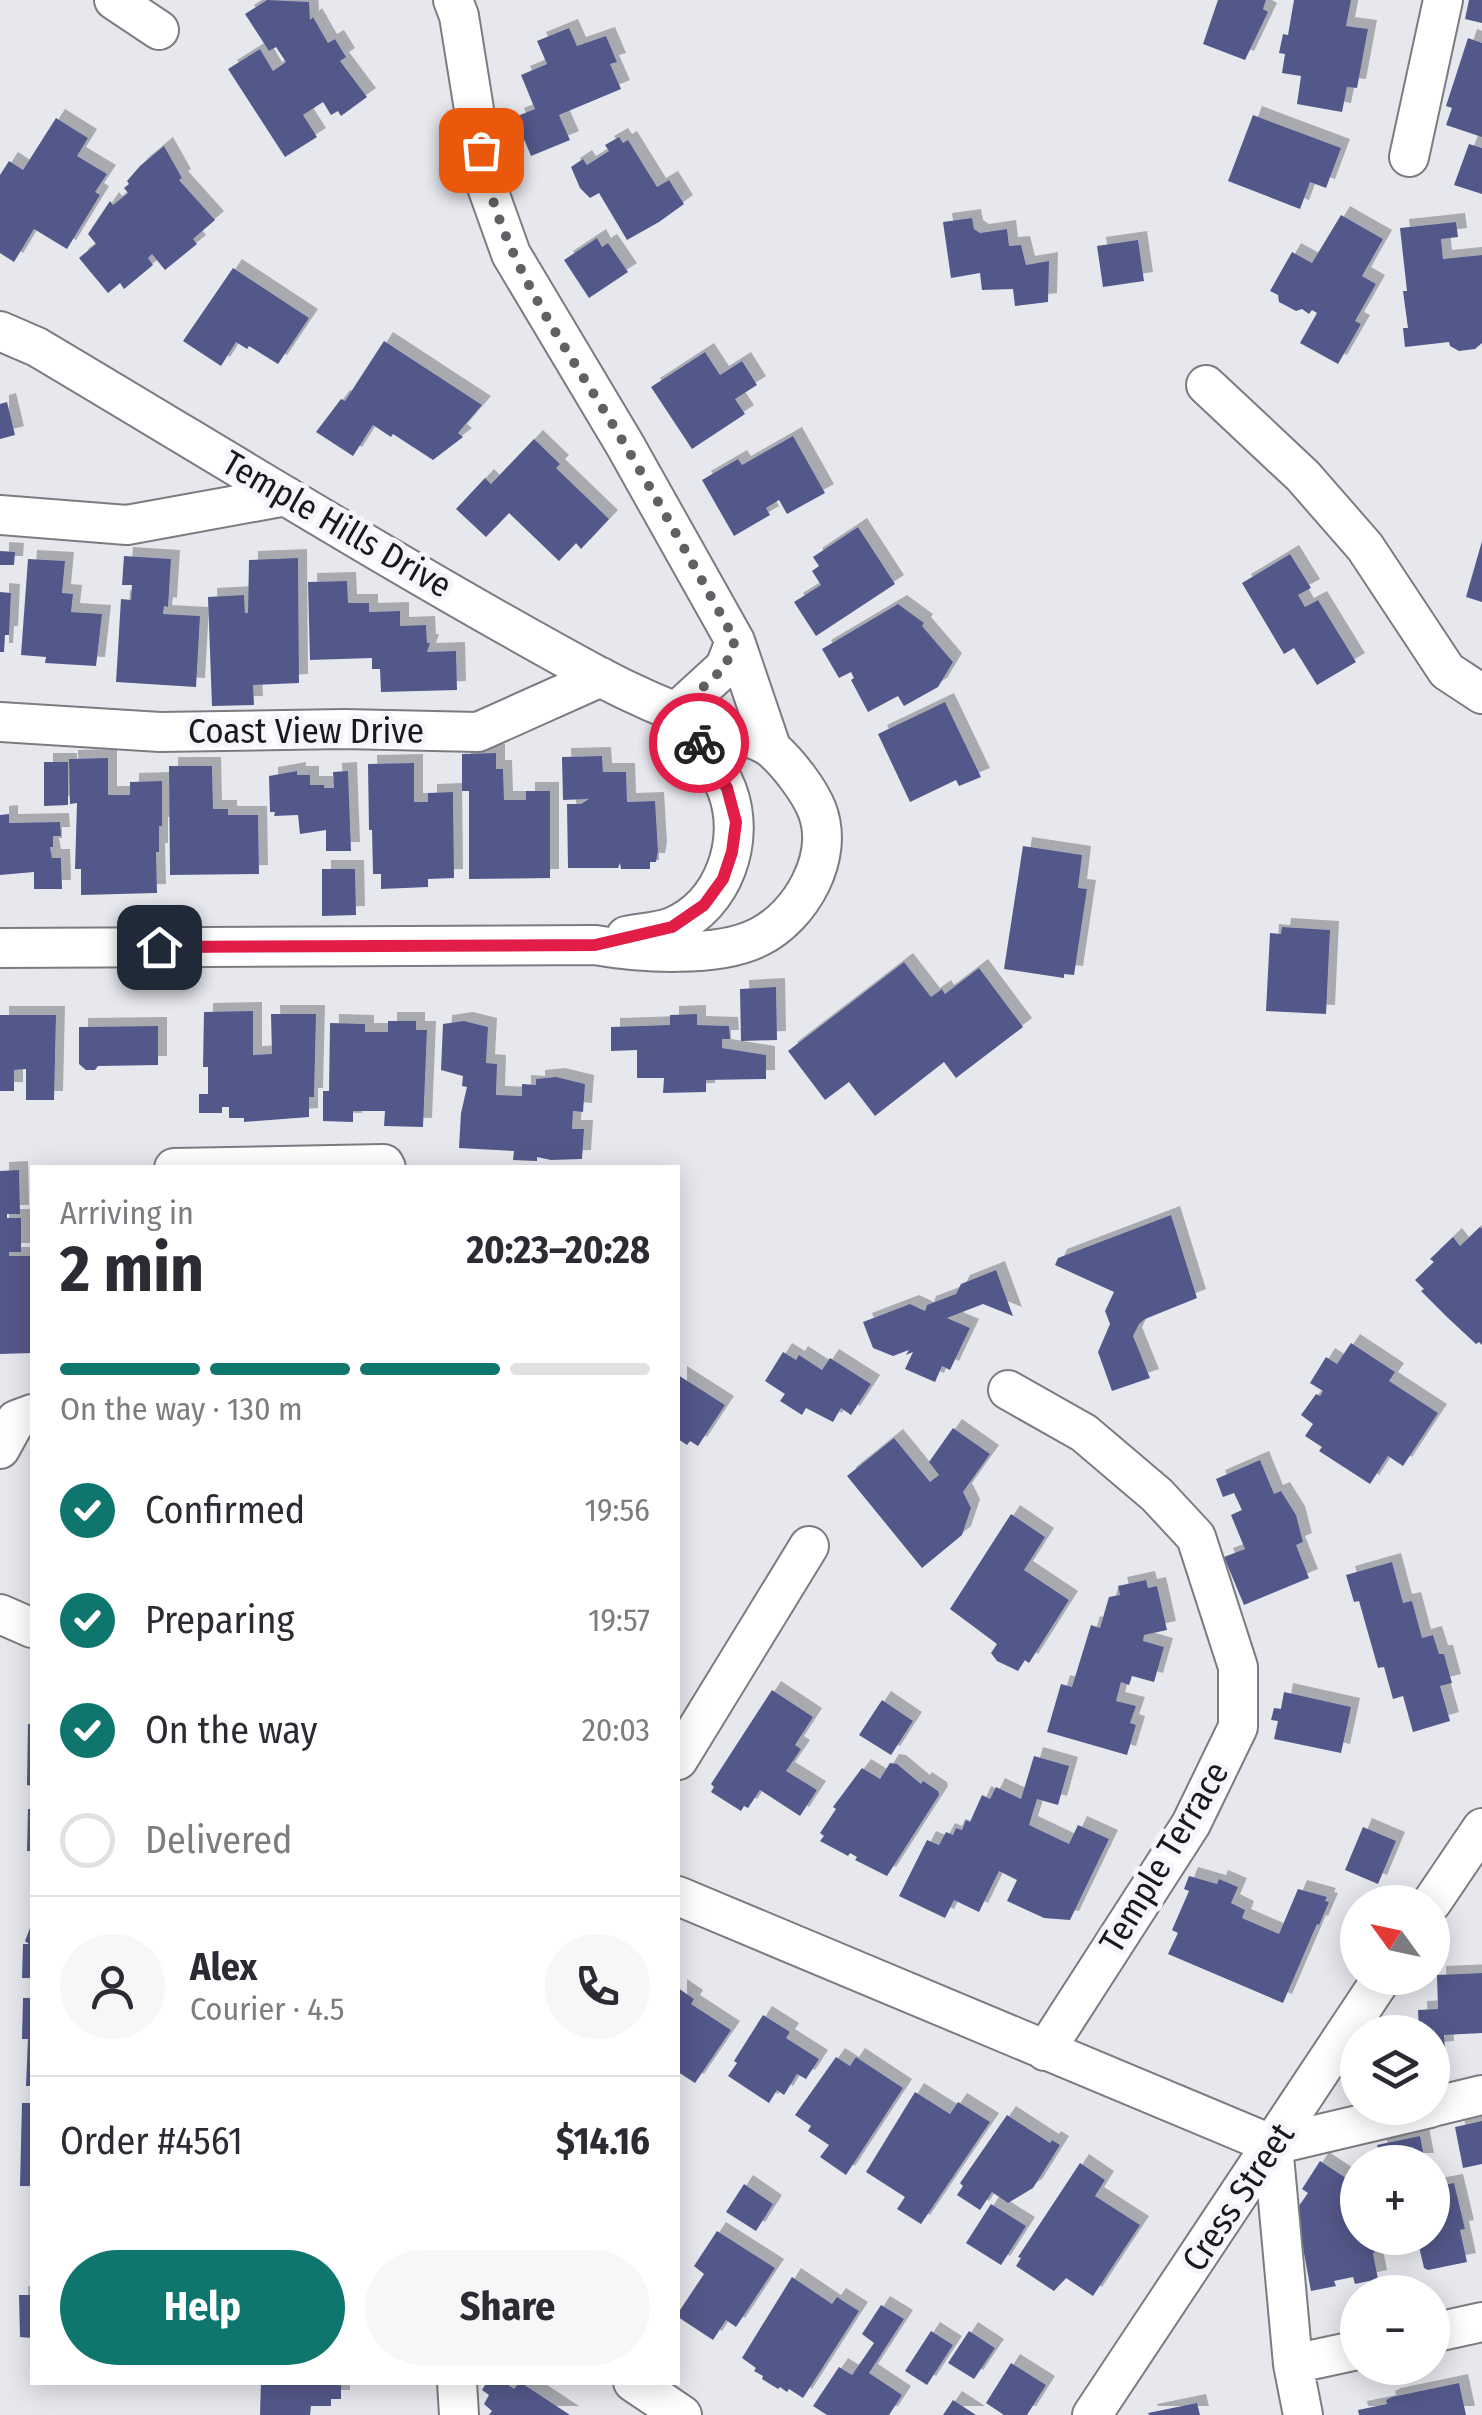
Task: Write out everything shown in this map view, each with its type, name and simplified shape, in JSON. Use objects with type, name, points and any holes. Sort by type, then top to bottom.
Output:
[{"type":"street","points":[[114,0],[159,30]]},
{"type":"street","points":[[453,0],[459,16],[486,184],[511,254],[735,640],[771,748]]},
{"type":"street","points":[[1409,157],[1443,0]]},
{"type":"street","name":"Temple Hills Drive","points":[[0,331],[37,347],[600,677],[676,712],[771,748],[804,788],[817,811],[822,838],[816,870],[805,897],[783,922],[757,939],[709,950],[595,945],[0,948]]},
{"type":"street","points":[[1206,385],[1303,476],[1365,547],[1447,671],[1482,694]]},
{"type":"street","points":[[0,515],[128,525],[286,496]]},
{"type":"street","points":[[676,712],[725,667],[735,640]]},
{"type":"street","name":"Coast View Drive","points":[[0,722],[160,732],[478,732],[600,677]]},
{"type":"street","name":"Temple Hills Drive","points":[[595,945],[672,927],[704,905],[723,879],[736,822],[727,788],[676,712]]},
{"type":"street","points":[[332,1165],[384,1165]]},
{"type":"street","name":"Temple Terrace","points":[[1008,1390],[1084,1433],[1157,1495],[1196,1537],[1238,1667],[1238,1727],[1191,1824],[1046,2050]]},
{"type":"street","points":[[0,1449],[16,1420],[30,1415]]},
{"type":"street","points":[[680,1757],[809,1546]]},
{"type":"street","points":[[0,1614],[30,1627]]},
{"type":"street","points":[[1443,1885],[1482,1828]]},
{"type":"street","points":[[680,1897],[1272,2144],[1354,2125]]},
{"type":"street","name":"Cress Street","points":[[1092,2415],[1371,1995]]},
{"type":"street","points":[[1450,2103],[1482,2096]]},
{"type":"street","points":[[1272,2144],[1293,2364],[1303,2415]]},
{"type":"street","points":[[1450,2329],[1482,2322]]},
{"type":"street","points":[[1293,2364],[1340,2354]]},
{"type":"street","points":[[457,2385],[459,2415]]},
{"type":"street","points":[[638,2385],[682,2415]]},
{"type":"building","points":[[267,0],[309,2],[310,20],[313,17],[328,43],[335,39],[346,57],[340,61],[367,97],[341,116],[338,111],[331,115],[323,102],[303,115],[317,137],[285,157],[228,69],[260,49],[273,71],[286,62],[276,47],[269,51],[245,14]]},
{"type":"building","points":[[1218,0],[1266,0],[1263,9],[1268,12],[1245,60],[1203,44]]},
{"type":"building","points":[[1294,0],[1351,0],[1346,26],[1368,29],[1357,88],[1347,87],[1342,112],[1297,104],[1301,76],[1282,73],[1285,54],[1279,53],[1283,34],[1288,35]]},
{"type":"building","points":[[1469,0],[1482,0],[1482,23],[1465,19]]},
{"type":"building","points":[[569,28],[577,46],[606,36],[617,62],[610,64],[621,89],[559,115],[570,140],[531,156],[515,117],[535,109],[521,75],[547,64],[537,41]]},
{"type":"building","points":[[1468,38],[1482,43],[1482,137],[1446,125],[1452,108],[1446,106]]},
{"type":"building","points":[[1253,115],[1341,148],[1326,188],[1310,182],[1300,209],[1228,181]]},
{"type":"building","points":[[56,118],[88,138],[77,156],[107,174],[95,192],[100,195],[67,249],[34,229],[14,262],[0,253],[0,175],[9,161],[23,170]]},
{"type":"building","points":[[619,137],[623,143],[628,140],[657,187],[669,180],[684,204],[627,240],[599,193],[590,198],[580,188],[571,167],[583,159],[587,165],[609,151],[605,145]]},
{"type":"building","points":[[1469,144],[1482,148],[1482,194],[1454,185]]},
{"type":"building","points":[[164,146],[182,178],[179,180],[215,220],[193,239],[197,244],[165,270],[152,254],[148,258],[153,265],[124,289],[120,283],[108,293],[79,258],[96,244],[88,234],[110,201],[113,205],[128,193],[124,188],[129,184],[127,181]]},
{"type":"building","points":[[1341,215],[1383,239],[1362,276],[1376,284],[1355,321],[1361,324],[1338,364],[1300,343],[1317,313],[1296,311],[1279,302],[1278,295],[1270,291],[1292,252],[1312,263]]},
{"type":"building","points":[[972,218],[974,229],[980,233],[1007,229],[1009,246],[1021,245],[1026,265],[1049,261],[1048,302],[1015,306],[1013,289],[982,290],[980,273],[951,278],[943,222]]},
{"type":"building","points":[[1456,222],[1458,237],[1441,239],[1443,259],[1482,255],[1482,343],[1475,349],[1459,351],[1449,342],[1405,347],[1403,328],[1408,328],[1403,291],[1407,291],[1400,228]]},
{"type":"building","points":[[597,238],[602,247],[608,243],[628,272],[589,298],[564,260]]},
{"type":"building","points":[[1138,240],[1144,281],[1103,287],[1097,246]]},
{"type":"building","points":[[233,268],[309,318],[278,364],[236,342],[221,366],[183,341]]},
{"type":"building","points":[[384,341],[482,405],[458,433],[463,437],[433,460],[373,425],[353,456],[316,432],[341,399],[345,401]]},
{"type":"building","points":[[705,352],[720,375],[742,361],[757,385],[735,399],[745,414],[692,449],[651,387]]},
{"type":"building","points":[[7,402],[15,435],[0,439],[0,404]]},
{"type":"building","points":[[793,436],[825,493],[787,514],[779,500],[766,508],[770,515],[734,536],[702,480],[738,459],[742,465]]},
{"type":"building","points":[[534,439],[560,464],[556,468],[609,519],[581,549],[576,543],[559,561],[509,513],[486,537],[456,509],[485,478],[491,484]]},
{"type":"building","points":[[858,527],[895,584],[816,636],[794,602],[821,585],[812,571],[819,566],[813,557]]},
{"type":"building","points":[[1482,541],[1482,602],[1466,597]]},
{"type":"building","points":[[0,551],[15,552],[14,565],[0,565]]},
{"type":"building","points":[[1290,554],[1311,588],[1298,595],[1305,607],[1318,600],[1356,662],[1317,685],[1294,648],[1284,654],[1242,583]]},
{"type":"building","points":[[124,556],[171,559],[168,607],[164,606],[163,614],[200,616],[196,687],[116,682],[121,599],[131,600],[132,585],[122,585]]},
{"type":"building","points":[[298,558],[299,683],[253,685],[254,705],[212,706],[208,597],[244,595],[248,613],[249,560]]},
{"type":"building","points":[[28,559],[65,561],[62,593],[73,594],[71,612],[102,614],[96,666],[45,663],[46,657],[21,655]]},
{"type":"building","points":[[347,581],[348,603],[369,603],[369,612],[400,611],[400,626],[426,625],[430,643],[427,652],[456,651],[457,690],[381,692],[380,669],[372,669],[372,658],[310,660],[308,582]]},
{"type":"building","points":[[0,592],[11,593],[4,652],[0,652]]},
{"type":"building","points":[[898,604],[924,623],[922,626],[953,662],[938,687],[904,706],[898,696],[868,712],[851,680],[851,672],[839,678],[822,649]]},
{"type":"building","points":[[945,702],[981,777],[959,786],[956,780],[910,802],[878,734]]},
{"type":"building","points":[[496,753],[496,769],[503,769],[504,800],[526,800],[526,791],[550,791],[550,878],[469,879],[469,791],[462,791],[462,754]]},
{"type":"building","points":[[602,756],[603,772],[626,772],[627,802],[655,801],[658,851],[650,869],[621,869],[620,863],[618,868],[568,868],[567,804],[581,804],[589,799],[563,800],[562,757]]},
{"type":"building","points":[[108,758],[108,795],[130,795],[130,782],[162,781],[157,893],[81,895],[81,869],[75,869],[77,803],[70,804],[69,759]]},
{"type":"building","points":[[44,762],[68,762],[68,805],[44,806]]},
{"type":"building","points":[[414,763],[414,802],[428,802],[428,793],[453,792],[454,878],[428,879],[428,887],[381,889],[381,874],[373,874],[368,764]]},
{"type":"building","points":[[169,766],[212,766],[213,809],[228,809],[228,815],[258,815],[259,874],[170,875]]},
{"type":"building","points":[[297,771],[297,775],[310,775],[310,785],[334,788],[333,772],[348,771],[351,851],[326,851],[326,830],[300,834],[298,815],[274,816],[275,812],[270,812],[269,776]]},
{"type":"building","points":[[9,814],[9,823],[60,822],[61,836],[53,836],[50,847],[52,858],[61,858],[62,889],[34,889],[34,872],[0,875],[0,815]]},
{"type":"building","points":[[1023,846],[1082,855],[1078,888],[1087,889],[1074,975],[1064,974],[1064,978],[1004,969]]},
{"type":"building","points":[[322,869],[355,869],[356,915],[322,916]]},
{"type":"building","points":[[1282,927],[1330,930],[1326,1014],[1266,1011],[1270,933],[1281,934]]},
{"type":"building","points":[[904,962],[931,997],[942,989],[945,994],[979,968],[1023,1027],[956,1078],[944,1062],[875,1116],[849,1082],[825,1100],[788,1051]]},
{"type":"building","points":[[776,987],[777,1040],[741,1041],[740,989]]},
{"type":"building","points":[[253,1011],[253,1055],[272,1054],[271,1014],[316,1014],[314,1097],[309,1097],[309,1117],[244,1122],[244,1118],[229,1118],[229,1107],[222,1107],[222,1113],[199,1113],[199,1094],[208,1094],[208,1067],[203,1067],[204,1012]]},
{"type":"building","points":[[697,1014],[697,1025],[729,1026],[730,1039],[722,1039],[722,1048],[766,1055],[766,1079],[706,1080],[706,1092],[663,1093],[664,1078],[637,1078],[637,1050],[611,1051],[611,1027],[670,1025],[670,1015]]},
{"type":"building","points":[[0,1015],[56,1015],[54,1100],[26,1100],[26,1069],[14,1070],[14,1091],[0,1091]]},
{"type":"building","points":[[388,1021],[416,1021],[416,1030],[427,1030],[423,1127],[384,1126],[385,1111],[353,1111],[353,1122],[323,1121],[323,1091],[329,1091],[330,1023],[365,1024],[365,1032],[388,1032]]},
{"type":"building","points":[[464,1021],[488,1027],[486,1063],[497,1064],[496,1095],[522,1096],[522,1084],[536,1085],[536,1079],[556,1077],[585,1084],[583,1112],[573,1111],[572,1129],[584,1129],[582,1159],[513,1160],[514,1151],[459,1148],[467,1087],[462,1086],[463,1076],[441,1070],[443,1024]]},
{"type":"building","points":[[158,1026],[158,1065],[98,1066],[86,1070],[79,1064],[79,1027]]},
{"type":"building","points":[[19,1170],[20,1214],[7,1214],[7,1218],[21,1218],[21,1252],[9,1252],[9,1256],[30,1256],[30,1353],[0,1354],[0,1171]]},
{"type":"building","points":[[1171,1215],[1197,1298],[1139,1324],[1133,1336],[1150,1378],[1112,1391],[1098,1352],[1110,1324],[1105,1311],[1114,1292],[1055,1265],[1058,1258]]},
{"type":"building","points":[[1480,1227],[1482,1345],[1448,1318],[1415,1280],[1453,1237],[1460,1246]]},
{"type":"building","points":[[996,1270],[1013,1316],[983,1304],[947,1318],[970,1328],[950,1370],[942,1366],[935,1382],[905,1369],[913,1352],[893,1356],[873,1348],[863,1322],[910,1304],[925,1311],[927,1305],[956,1294],[961,1284]]},
{"type":"building","points":[[1351,1343],[1395,1372],[1389,1381],[1438,1413],[1403,1466],[1388,1456],[1370,1484],[1319,1451],[1322,1447],[1305,1436],[1313,1424],[1301,1415],[1316,1394],[1320,1396],[1323,1391],[1310,1383],[1326,1357],[1337,1364]]},
{"type":"building","points":[[783,1352],[796,1360],[799,1355],[822,1370],[830,1358],[871,1384],[851,1415],[841,1408],[833,1422],[806,1408],[802,1415],[780,1401],[785,1394],[765,1381]]},
{"type":"building","points":[[680,1376],[725,1405],[698,1446],[690,1441],[687,1445],[680,1440]]},
{"type":"building","points":[[953,1428],[990,1454],[963,1492],[971,1508],[962,1535],[922,1568],[847,1476],[894,1438],[930,1482],[939,1475],[929,1462]]},
{"type":"building","points":[[1260,1460],[1274,1494],[1281,1491],[1296,1515],[1303,1542],[1296,1545],[1309,1578],[1244,1605],[1224,1557],[1245,1549],[1231,1515],[1242,1510],[1234,1493],[1223,1497],[1216,1479]]},
{"type":"building","points":[[1011,1514],[1045,1537],[1024,1570],[1069,1600],[1029,1663],[1025,1660],[1018,1671],[997,1661],[991,1653],[997,1644],[950,1609]]},
{"type":"building","points":[[1392,1562],[1403,1603],[1412,1601],[1422,1638],[1433,1635],[1439,1654],[1444,1654],[1452,1683],[1440,1686],[1450,1721],[1413,1732],[1403,1696],[1393,1699],[1384,1667],[1378,1668],[1359,1601],[1354,1602],[1346,1575]]},
{"type":"building","points":[[1146,1580],[1148,1588],[1157,1586],[1167,1630],[1144,1635],[1143,1641],[1164,1647],[1154,1682],[1132,1676],[1129,1685],[1121,1682],[1116,1701],[1136,1706],[1130,1723],[1136,1725],[1127,1755],[1047,1732],[1061,1684],[1072,1687],[1091,1625],[1100,1628],[1109,1597],[1120,1595],[1118,1586]]},
{"type":"building","points":[[772,1690],[813,1717],[795,1745],[801,1749],[786,1771],[817,1790],[800,1816],[760,1790],[748,1808],[744,1806],[741,1811],[711,1792],[711,1784]]},
{"type":"building","points":[[1284,1692],[1351,1707],[1341,1753],[1274,1739],[1278,1721],[1271,1720],[1274,1708],[1281,1709]]},
{"type":"building","points":[[882,1700],[913,1721],[891,1755],[859,1735]]},
{"type":"building","points":[[28,1724],[30,1724],[30,1786]]},
{"type":"building","points":[[1034,1756],[1069,1766],[1058,1805],[1037,1799],[1029,1825],[1069,1844],[1078,1825],[1109,1839],[1070,1920],[1044,1918],[1007,1901],[1017,1880],[999,1871],[979,1912],[954,1900],[945,1918],[899,1896],[927,1840],[939,1845],[946,1832],[953,1835],[956,1828],[962,1830],[982,1795],[990,1799],[996,1787],[1021,1799]]},
{"type":"building","points":[[890,1763],[939,1795],[887,1876],[855,1860],[857,1857],[850,1853],[848,1856],[820,1841],[824,1836],[820,1833],[836,1809],[833,1807],[862,1768],[880,1779]]},
{"type":"building","points":[[28,1809],[30,1809],[30,1851]]},
{"type":"building","points":[[1363,1827],[1396,1841],[1378,1884],[1345,1870]]},
{"type":"building","points":[[1189,1876],[1217,1884],[1219,1879],[1238,1887],[1231,1903],[1245,1910],[1242,1918],[1279,1934],[1298,1889],[1327,1897],[1325,1901],[1329,1902],[1283,2003],[1168,1954],[1178,1933],[1172,1930],[1189,1891],[1184,1889]]},
{"type":"building","points":[[30,1928],[30,1978],[22,1978],[23,1944],[29,1944],[25,1941]]},
{"type":"building","points":[[1482,1973],[1482,2033],[1450,2035],[1450,2015],[1418,2015],[1418,2010],[1438,2009],[1438,1995],[1450,1995],[1450,1974]]},
{"type":"building","points":[[680,1989],[694,1999],[691,2004],[731,2030],[695,2083],[680,2073]]},
{"type":"building","points":[[23,1998],[30,1998],[30,2086],[26,2086],[28,2039],[22,2039]]},
{"type":"building","points":[[763,2015],[790,2032],[786,2038],[819,2059],[806,2079],[797,2074],[784,2095],[777,2090],[769,2103],[728,2076]]},
{"type":"building","points":[[836,2057],[850,2066],[856,2057],[903,2088],[846,2175],[820,2157],[829,2145],[808,2131],[811,2126],[795,2115]]},
{"type":"building","points":[[915,2092],[950,2114],[958,2102],[990,2122],[921,2224],[897,2209],[905,2197],[866,2172]]},
{"type":"building","points":[[22,2103],[30,2103],[30,2186],[20,2186]]},
{"type":"building","points":[[1007,2115],[1050,2143],[1052,2140],[1060,2145],[1033,2188],[1008,2203],[992,2192],[980,2210],[957,2195],[963,2186],[960,2183]]},
{"type":"building","points":[[1482,2121],[1482,2164],[1463,2168],[1455,2127]]},
{"type":"building","points":[[1420,2136],[1422,2145],[1377,2145]]},
{"type":"building","points":[[1320,2161],[1340,2174],[1340,2255],[1373,2255],[1377,2275],[1340,2275],[1340,2280],[1334,2281],[1336,2286],[1311,2291],[1296,2210],[1308,2193],[1302,2189]]},
{"type":"building","points":[[1080,2163],[1105,2180],[1095,2196],[1140,2225],[1093,2296],[1066,2278],[1054,2291],[1016,2266],[1021,2258],[1018,2257]]},
{"type":"building","points":[[1454,2183],[1465,2229],[1460,2230],[1467,2262],[1428,2270],[1421,2255],[1450,2255],[1450,2184]]},
{"type":"building","points":[[744,2184],[773,2204],[756,2231],[726,2212]]},
{"type":"building","points":[[991,2204],[1026,2226],[1001,2265],[966,2243]]},
{"type":"building","points":[[717,2231],[775,2268],[736,2327],[726,2320],[713,2340],[680,2318],[680,2310],[704,2274],[694,2266]]},
{"type":"building","points":[[792,2277],[832,2304],[837,2297],[859,2311],[803,2398],[762,2379],[754,2371],[756,2368],[742,2358]]},
{"type":"building","points":[[19,2295],[30,2295],[30,2338],[20,2337]]},
{"type":"building","points":[[881,2305],[904,2319],[869,2373],[902,2395],[889,2415],[827,2415],[813,2406],[839,2367],[852,2375],[874,2343],[862,2334]]},
{"type":"building","points":[[931,2331],[953,2345],[927,2385],[905,2371]]},
{"type":"building","points":[[969,2331],[995,2348],[974,2379],[948,2363]]},
{"type":"building","points":[[1011,2363],[1046,2385],[1027,2415],[1004,2415],[986,2403]]},
{"type":"building","points":[[1459,2383],[1466,2415],[1359,2415],[1358,2410],[1387,2404],[1386,2400],[1392,2397]]},
{"type":"building","points":[[261,2385],[341,2385],[341,2399],[331,2399],[331,2406],[311,2406],[310,2415],[260,2415]]},
{"type":"building","points":[[485,2385],[508,2385],[514,2389],[525,2385],[570,2415],[489,2415],[492,2411],[484,2404],[489,2395],[482,2390]]},
{"type":"building","points":[[953,2400],[976,2415],[943,2415]]},
{"type":"building","points":[[1197,2403],[1200,2415],[1148,2413]]},
{"type":"way so far","points":[[481,150],[486,184],[511,254],[735,640],[725,667],[676,712],[699,743]]},
{"type":"route","points":[[159,947],[595,945],[672,927],[704,905],[723,879],[732,852],[736,822],[727,788],[699,743]]}]
